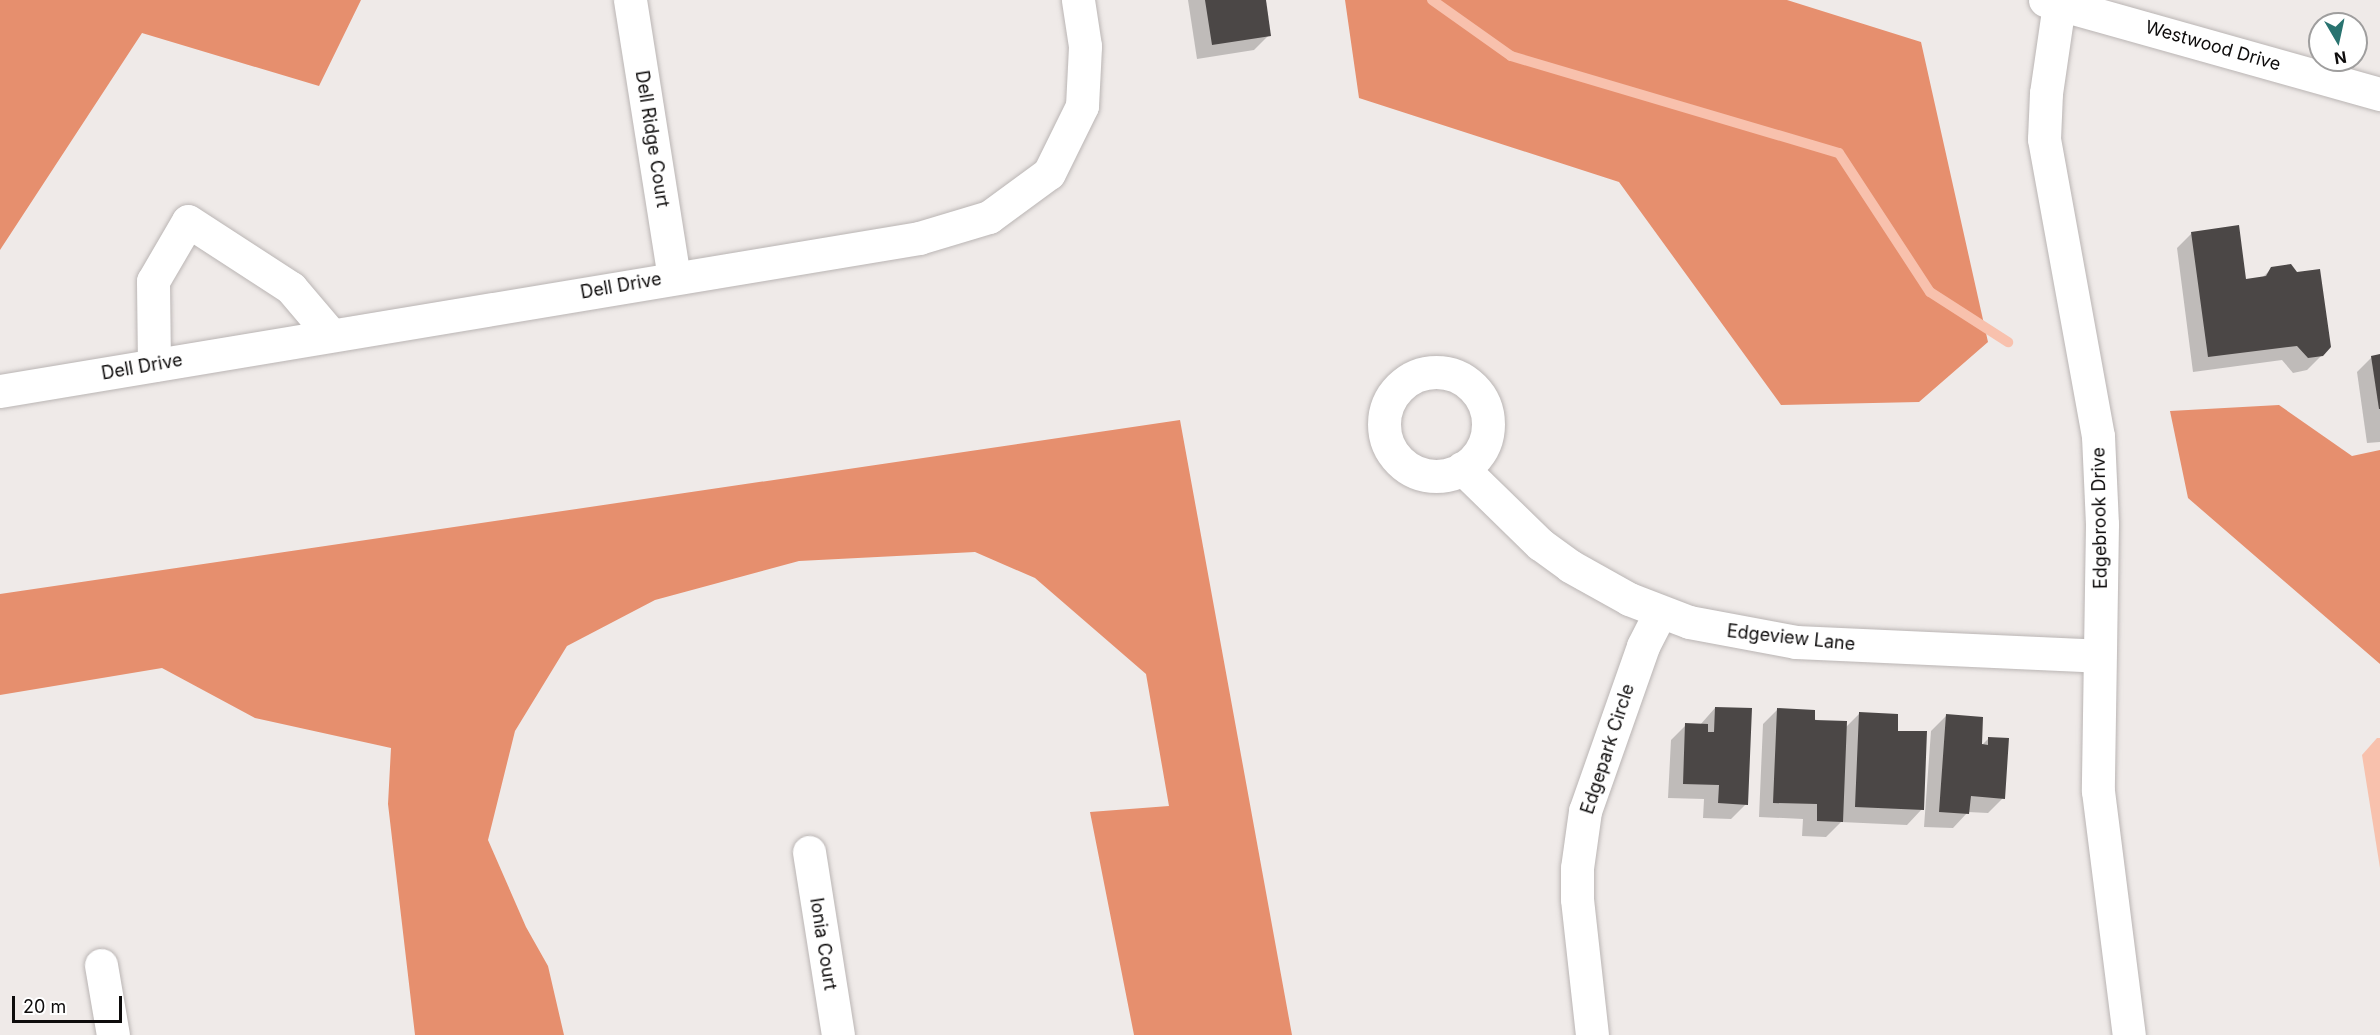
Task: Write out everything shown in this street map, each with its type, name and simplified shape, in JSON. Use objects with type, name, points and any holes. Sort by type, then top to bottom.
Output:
[{"type":"street","name":"Dell Ridge Court","points":[[630,0],[674,277]]},
{"type":"street","name":"Dell Drive","points":[[0,391],[919,238],[989,217],[1049,173],[1082,106],[1085,46],[1078,0]]},
{"type":"street","name":"Westwood Drive","points":[[2052,2],[2380,94]]},
{"type":"street","name":"Edgebrook Drive","points":[[2052,2],[2044,140],[2098,436],[2103,524],[2098,790],[2129,1035]]},
{"type":"street","points":[[154,365],[153,281],[188,221],[291,288],[331,335]]},
{"type":"street","name":"Edgeview Lane","points":[[1462,468],[1540,544],[1596,580],[1660,612],[1718,631],[1796,642],[2099,656]]},
{"type":"street","name":"Edgepark Circle","points":[[1592,1035],[1577,899],[1577,868],[1585,811],[1639,656],[1660,612]]},
{"type":"street","name":"Ionia Court","points":[[809,852],[838,1035]]},
{"type":"street","points":[[101,965],[113,1035]]},
{"type":"shaded area","points":[[0,0],[361,0],[319,86],[142,33],[0,250]]},
{"type":"shaded area","points":[[1345,0],[1787,0],[1921,42],[1988,342],[1919,402],[1781,405],[1619,182],[1359,98]]},
{"type":"shaded area","points":[[2279,405],[2352,456],[2380,450],[2380,664],[2188,498],[2170,411]]},
{"type":"shaded area","points":[[1180,420],[1292,1035],[1134,1035],[1090,812],[1169,806],[1146,674],[1035,578],[975,552],[799,561],[655,600],[567,646],[515,731],[488,840],[526,927],[548,966],[564,1035],[415,1035],[388,804],[391,748],[255,718],[162,668],[0,695],[0,594]]},
{"type":"shaded area","points":[[2377,738],[2380,738],[2380,868],[2362,755]]},
{"type":"building","points":[[1205,0],[1266,0],[1271,36],[1212,45]]},
{"type":"building","points":[[2239,225],[2246,279],[2266,276],[2271,267],[2291,264],[2297,272],[2320,269],[2331,347],[2323,356],[2308,358],[2297,346],[2208,357],[2191,232]]},
{"type":"building","points":[[2380,354],[2380,409],[2379,409],[2371,356]]},
{"type":"building","points":[[1715,707],[1752,708],[1748,805],[1718,803],[1719,785],[1683,784],[1685,723],[1708,724],[1708,732],[1714,732]]},
{"type":"building","points":[[1777,708],[1815,710],[1815,720],[1847,721],[1843,822],[1817,821],[1817,804],[1773,803]]},
{"type":"building","points":[[1859,712],[1898,714],[1898,731],[1927,731],[1924,810],[1855,807]]},
{"type":"building","points":[[1946,714],[1983,717],[1982,744],[1988,745],[1988,737],[2009,738],[2005,799],[1971,796],[1969,814],[1939,812]]},
{"type":"waterway","points":[[1432,0],[1511,56],[1839,153],[1930,292],[2008,342]]}]
